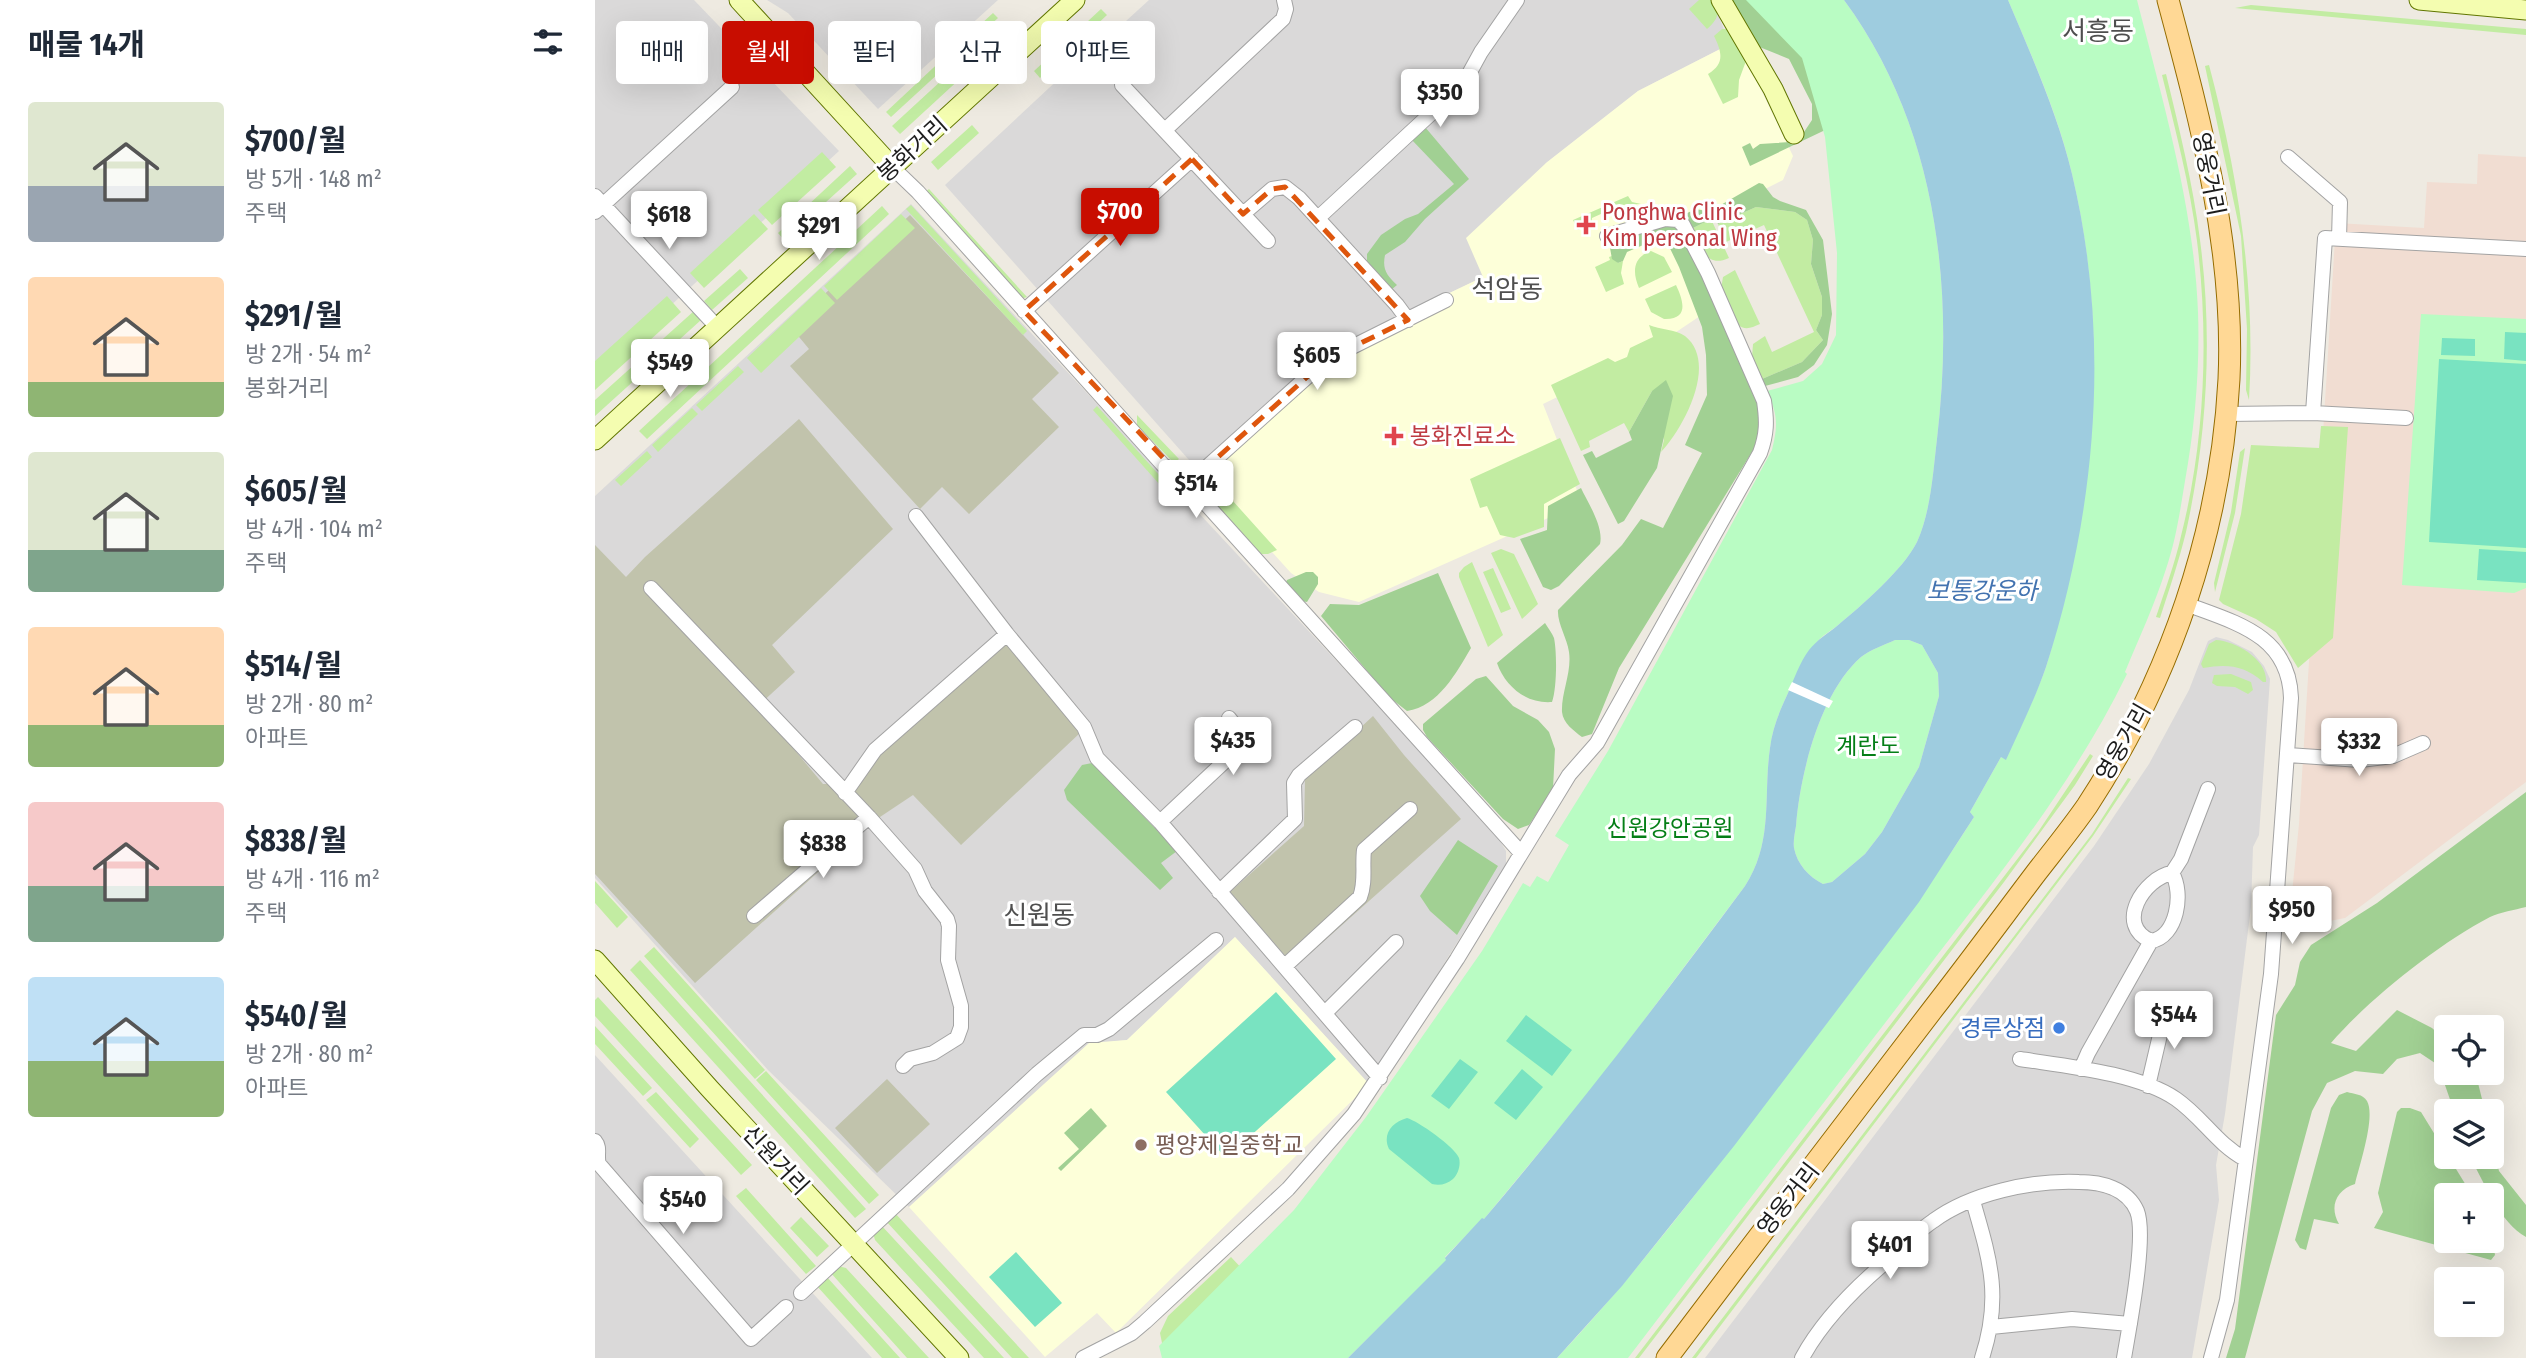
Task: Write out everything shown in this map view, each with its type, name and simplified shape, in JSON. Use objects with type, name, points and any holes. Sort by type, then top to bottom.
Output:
[{"type":"main road","points":[[739,0],[893,167]]},
{"type":"main road","name":"봉화거리","points":[[595,440],[1075,0]]},
{"type":"main road","points":[[1721,0],[1773,89],[1794,134]]},
{"type":"main road","name":"영웅거리","points":[[1667,1358],[2087,806],[2155,686],[2186,604],[2205,541],[2226,414],[2229,365],[2228,301],[2203,141],[2168,0]]},
{"type":"main road","points":[[2419,0],[2526,10]]},
{"type":"main road","name":"신원거리","points":[[595,960],[710,1089],[959,1358]]},
{"type":"street","points":[[1165,130],[1283,19],[1286,9],[1284,0]]},
{"type":"street","points":[[1318,218],[1464,83],[1481,52],[1517,0]]},
{"type":"street","points":[[1122,85],[1268,241]]},
{"type":"street","points":[[718,328],[598,204],[732,87]]},
{"type":"street","points":[[2288,157],[2340,202],[2339,239]]},
{"type":"street","points":[[1024,311],[1192,159]]},
{"type":"street","points":[[893,167],[1163,465],[1188,484],[1521,853]]},
{"type":"street","points":[[1243,214],[1272,189],[1285,187],[1318,218],[1408,320]]},
{"type":"street","points":[[1083,1358],[1132,1333],[1288,1189],[1354,1114],[1485,914],[1569,775],[1597,743],[1750,474],[1766,436],[1764,401],[1708,273],[1683,225],[1673,218],[1665,219],[1607,236]]},
{"type":"street","points":[[2312,413],[2325,238],[2526,249]]},
{"type":"street","points":[[1188,484],[1327,360],[1446,300]]},
{"type":"street","points":[[2226,414],[2312,413],[2406,418]]},
{"type":"street","points":[[916,516],[1007,634],[1084,727],[1097,758],[1160,822],[1380,1078]]},
{"type":"street","points":[[652,588],[869,817],[915,869],[925,891],[947,919],[950,926],[948,960],[961,1006],[961,1027],[957,1038],[933,1053],[911,1059],[903,1066]]},
{"type":"street","points":[[2186,604],[2238,624],[2263,637],[2286,667],[2291,682],[2271,974],[2227,1300],[2211,1358]]},
{"type":"street","points":[[845,793],[876,750],[1007,634]]},
{"type":"street","points":[[1160,822],[1240,747],[1243,741],[1241,735],[1229,718]]},
{"type":"street","points":[[1219,892],[1295,819],[1294,783],[1299,775],[1355,727]]},
{"type":"street","points":[[2288,755],[2360,760],[2393,756],[2423,743]]},
{"type":"street","points":[[2151,941],[2136,930],[2133,922],[2134,908],[2149,885],[2163,875],[2172,873],[2181,859],[2208,789]]},
{"type":"street","points":[[1285,966],[1360,897],[1365,884],[1362,863],[1364,850],[1410,809]]},
{"type":"street","points":[[754,916],[869,817]]},
{"type":"street","points":[[2081,1069],[2151,941],[2160,939],[2169,931],[2174,919],[2177,880],[2172,873]]},
{"type":"street","points":[[801,1293],[1037,1074],[1084,1035],[1097,1035],[1109,1029],[1216,940]]},
{"type":"street","points":[[1325,1013],[1396,942]]},
{"type":"street","points":[[2148,1086],[2163,1022],[2173,1005]]},
{"type":"street","points":[[2020,1059],[2081,1069],[2148,1086],[2173,1097],[2188,1108],[2228,1150],[2245,1159]]},
{"type":"street","points":[[595,1141],[599,1150],[599,1164],[751,1339],[786,1307]]},
{"type":"street","points":[[1802,1358],[1822,1328],[1861,1284],[1934,1219],[1998,1191],[2057,1181],[2094,1182],[2112,1188],[2124,1194],[2136,1209],[2139,1219],[2136,1281],[2124,1358]]},
{"type":"street","points":[[1973,1201],[1991,1266],[1991,1327],[1982,1358]]},
{"type":"street","points":[[1991,1327],[2072,1319],[2130,1324]]},
{"type":"highlighted area","points":[[1192,159],[1243,214],[1272,189],[1285,187],[1408,320],[1326,360],[1188,484],[1024,311]]},
{"type":"shaded area","points":[[595,0],[694,0],[722,29],[722,84],[775,84],[839,151],[595,375]]},
{"type":"shaded area","points":[[767,0],[998,0],[975,21],[935,21],[935,57],[921,70],[921,21],[828,21],[828,56],[814,41],[814,21],[796,21]]},
{"type":"shaded area","points":[[1149,0],[1712,0],[1730,44],[1638,91],[1546,163],[1483,277],[1328,351],[1197,469],[945,185],[1053,84],[1155,84],[1155,21],[1126,21]]},
{"type":"shaded area","points":[[1730,44],[1744,54],[1793,156],[1783,180],[1670,237],[1703,314],[1636,359],[1543,404],[1582,503],[1359,602],[1319,592],[1291,573],[1197,469],[1328,351],[1483,277],[1466,238],[1546,163],[1638,91]]},
{"type":"shaded area","points":[[855,84],[906,84],[878,109]]},
{"type":"shaded area","points":[[2478,154],[2526,157],[2526,782],[2345,918],[2299,927],[2291,903],[2299,824],[2336,223],[2424,228],[2427,182],[2477,184]]},
{"type":"shaded area","points":[[911,204],[1478,813],[1506,851],[1506,864],[1369,1084],[1235,937],[1127,1040],[1089,1044],[909,1207],[768,1070],[595,878],[595,496]]},
{"type":"shaded area","points":[[910,215],[1059,373],[1032,399],[1059,427],[969,514],[942,487],[920,509],[790,366],[809,349],[790,326]]},
{"type":"shaded area","points":[[799,419],[893,529],[772,645],[795,672],[758,706],[823,784],[848,784],[1006,642],[1081,732],[961,845],[913,795],[877,819],[695,983],[595,874],[595,545],[626,577]]},
{"type":"shaded area","points":[[2216,637],[2252,652],[2264,666],[2270,679],[2259,835],[2253,847],[2251,907],[2216,1165],[2219,1200],[2192,1358],[1705,1358],[2094,846],[2149,764],[2189,690],[2208,641]]},
{"type":"shaded area","points":[[1373,716],[1461,819],[1295,967],[1230,892],[1304,826],[1305,779]]},
{"type":"shaded area","name":"평양제일중학교","points":[[1235,937],[1369,1084],[1116,1333],[1097,1313],[1045,1357],[909,1207],[1089,1043],[1127,1040]]},
{"type":"shaded area","points":[[595,1055],[872,1358],[595,1358]]},
{"type":"shaded area","points":[[887,1079],[930,1124],[877,1173],[835,1128]]},
{"type":"green space","points":[[1699,0],[1715,0],[1717,5],[1717,16],[1707,29],[1689,9]]},
{"type":"green space","points":[[1728,0],[1757,0],[1791,35],[1842,122],[1750,166],[1742,147],[1750,143],[1753,149],[1760,144],[1790,142],[1802,135],[1812,120],[1812,104],[1789,59],[1757,46]]},
{"type":"green space","name":"신원강안공원","points":[[1746,0],[1844,0],[1875,49],[1900,101],[1919,154],[1932,210],[1940,267],[1943,324],[1942,382],[1933,478],[1917,542],[1911,553],[1881,587],[1817,642],[1798,673],[1782,706],[1773,734],[1768,766],[1764,835],[1754,869],[1745,886],[1599,1080],[1484,1219],[1445,1257],[1447,1260],[1348,1358],[1162,1358],[1159,1346],[1294,1210],[1366,1117],[1482,951],[1523,883],[1530,887],[1537,876],[1548,882],[1569,845],[1555,836],[1608,751],[1772,450],[1776,420],[1767,391],[1803,381],[1822,364],[1836,335],[1837,253],[1825,137],[1802,58]]},
{"type":"green space","points":[[2008,0],[2137,0],[2184,194],[2198,312],[2192,439],[2177,525],[2166,569],[2125,672],[2127,674],[2105,716],[2056,796],[2001,872],[1628,1358],[1557,1358],[1618,1290],[1676,1219],[1930,884],[1974,817],[1970,812],[2001,757],[2006,759],[2046,667],[2074,556],[2084,502],[2093,393],[2090,283],[2083,228],[2066,152],[2052,108]]},
{"type":"green space","points":[[2251,5],[2526,29],[2526,35],[2235,8]]},
{"type":"green space","points":[[1101,9],[1107,15],[1101,21],[1088,21]]},
{"type":"green space","points":[[993,13],[998,18],[995,21],[984,21]]},
{"type":"green space","points":[[1722,29],[1729,29],[1746,61],[1739,80],[1738,97],[1723,104],[1708,74],[1719,62],[1720,52],[1714,36]]},
{"type":"green space","points":[[1041,65],[1040,78],[1034,71]]},
{"type":"green space","points":[[2209,65],[2228,147],[2242,231],[2250,315],[2249,400],[2246,390],[2247,329],[2241,236],[2205,66]]},
{"type":"green space","points":[[935,66],[935,77],[891,117],[886,112],[916,84],[921,84],[921,79]]},
{"type":"green space","points":[[2166,74],[2197,219],[2204,276],[2207,350],[2203,423],[2193,496],[2183,543],[2160,618],[2156,617],[2179,546],[2189,500],[2200,426],[2204,351],[2197,241],[2186,178],[2162,75]]},
{"type":"green space","points":[[938,84],[954,84],[900,134],[892,126]]},
{"type":"green space","points":[[972,125],[979,133],[938,170],[931,162]]},
{"type":"green space","points":[[1425,127],[1469,179],[1425,219],[1405,242],[1385,255],[1386,272],[1397,285],[1391,290],[1372,272],[1367,254],[1381,235],[1418,214],[1454,184],[1411,139]]},
{"type":"green space","points":[[822,152],[836,167],[772,225],[758,210]]},
{"type":"green space","points":[[850,166],[857,174],[784,240],[778,233]]},
{"type":"green space","points":[[1759,183],[1763,184],[1773,197],[1806,210],[1823,240],[1832,314],[1827,345],[1814,365],[1798,377],[1765,386],[1762,379],[1802,362],[1823,340],[1816,330],[1822,315],[1822,297],[1811,264],[1813,240],[1807,220],[1795,212],[1756,207],[1718,224],[1712,210]]},
{"type":"green space","points":[[929,189],[1027,297],[1021,299],[924,193]]},
{"type":"green space","points":[[1628,196],[1632,202],[1641,204],[1621,205],[1592,218],[1591,225],[1578,230],[1573,220]]},
{"type":"green space","points":[[911,205],[1027,331],[1023,335],[906,209]]},
{"type":"green space","points":[[882,206],[889,214],[647,439],[639,431]]},
{"type":"green space","points":[[1650,207],[1687,212],[1687,220],[1630,222],[1616,210]]},
{"type":"green space","points":[[1756,207],[1795,212],[1807,220],[1813,240],[1811,264],[1822,297],[1822,315],[1816,330],[1823,340],[1802,362],[1762,379],[1752,357],[1753,344],[1765,336],[1772,352],[1814,332],[1764,225],[1726,242],[1718,224]]},
{"type":"green space","points":[[1696,209],[1706,211],[1711,219],[1693,228],[1685,214]]},
{"type":"green space","points":[[754,214],[768,229],[704,288],[690,273]]},
{"type":"green space","points":[[901,214],[915,228],[837,300],[824,286]]},
{"type":"green space","points":[[1711,219],[1729,258],[1721,261],[1705,254],[1693,228]]},
{"type":"green space","points":[[1670,224],[1678,229],[1686,240],[1759,405],[1762,428],[1755,447],[1619,668],[1592,734],[1582,737],[1567,723],[1562,712],[1570,660],[1558,610],[1622,545],[1641,519],[1663,528],[1702,453],[1685,445],[1707,395],[1706,355],[1702,327],[1679,267],[1664,236],[1627,252],[1623,261],[1618,263],[1612,259],[1610,248],[1632,235]]},
{"type":"green space","points":[[1651,251],[1664,257],[1672,272],[1639,288],[1635,276],[1637,261]]},
{"type":"green space","points":[[1612,256],[1618,263],[1623,261],[1621,273],[1624,284],[1606,292],[1595,267],[1610,260],[1609,257]]},
{"type":"green space","points":[[740,269],[748,278],[712,310],[704,301]]},
{"type":"green space","points":[[1735,270],[1760,324],[1751,328],[1743,328],[1737,324],[1721,289],[1723,277]]},
{"type":"green space","points":[[1676,285],[1681,297],[1681,313],[1664,319],[1651,312],[1645,299]]},
{"type":"green space","points":[[821,288],[835,303],[761,373],[747,358]]},
{"type":"green space","points":[[667,296],[681,312],[595,390],[595,361]]},
{"type":"green space","points":[[694,311],[701,320],[595,416],[595,400]]},
{"type":"green space","points":[[2421,314],[2526,319],[2526,588],[2514,593],[2402,585]]},
{"type":"green space","points":[[1649,325],[1685,336],[1695,348],[1699,362],[1698,379],[1694,396],[1679,428],[1661,452],[1664,440],[1652,391],[1629,432],[1624,423],[1589,441],[1590,447],[1581,451],[1551,385],[1608,358],[1615,362],[1627,357],[1630,348],[1653,337]]},
{"type":"green space","points":[[2505,332],[2526,333],[2526,361],[2504,359]]},
{"type":"green space","points":[[2442,338],[2475,339],[2475,356],[2441,355]]},
{"type":"green space","points":[[2439,359],[2526,364],[2526,548],[2429,542]]},
{"type":"green space","points":[[738,366],[744,372],[702,411],[696,405]]},
{"type":"green space","points":[[1666,380],[1673,396],[1657,468],[1624,521],[1618,524],[1583,455],[1592,451],[1596,458],[1632,440],[1629,432],[1652,391]]},
{"type":"green space","points":[[1097,406],[1160,476],[1161,486],[1093,410]]},
{"type":"green space","points":[[692,408],[698,414],[658,452],[652,445]]},
{"type":"green space","points":[[1137,415],[1179,459],[1174,463],[1137,425]]},
{"type":"green space","points":[[2321,426],[2348,427],[2333,638],[2298,668],[2276,632],[2219,600],[2241,514],[2251,445],[2319,448]]},
{"type":"green space","points":[[1560,438],[1580,484],[1544,504],[1544,527],[1514,538],[1500,535],[1487,506],[1480,508],[1470,479]]},
{"type":"green space","points":[[2245,448],[2235,513],[2215,592],[2214,583],[2231,512],[2240,452]]},
{"type":"green space","points":[[647,451],[652,457],[621,486],[615,480]]},
{"type":"green space","points":[[1581,488],[1598,523],[1600,544],[1559,586],[1551,590],[1543,587],[1520,539],[1547,530],[1548,506]]},
{"type":"green space","points":[[1223,490],[1277,550],[1260,554],[1213,505]]},
{"type":"green space","points":[[1501,549],[1514,554],[1538,604],[1522,619],[1491,553]]},
{"type":"green space","points":[[2479,549],[2526,552],[2526,583],[2477,580]]},
{"type":"green space","points":[[1472,562],[1503,635],[1488,647],[1459,577],[1464,567]]},
{"type":"green space","points":[[1493,568],[1511,609],[1501,613],[1483,572]]},
{"type":"green space","points":[[1313,572],[1318,577],[1318,584],[1307,602],[1301,601],[1285,584],[1287,580]]},
{"type":"green space","points":[[1438,573],[1471,648],[1453,678],[1437,695],[1428,703],[1407,711],[1389,697],[1321,616],[1330,604],[1359,605]]},
{"type":"green space","points":[[1545,623],[1555,644],[1556,679],[1552,702],[1525,697],[1505,679],[1497,663]]},
{"type":"green space","name":"계란도","points":[[1895,640],[1909,640],[1922,645],[1938,673],[1939,696],[1919,767],[1882,832],[1865,854],[1832,882],[1823,884],[1804,869],[1794,848],[1798,805],[1808,759],[1823,713],[1847,672],[1865,654]]},
{"type":"green space","points":[[2216,640],[2232,644],[2249,653],[2262,666],[2266,682],[2235,667],[2203,668],[2201,664],[2209,644]]},
{"type":"green space","points":[[2231,674],[2251,682],[2253,690],[2248,694],[2235,687],[2212,683],[2214,675]]},
{"type":"green space","points":[[1486,676],[1513,706],[1538,720],[1549,732],[1555,749],[1553,789],[1529,825],[1518,829],[1503,819],[1423,730],[1423,724],[1476,679]]},
{"type":"green space","points":[[2090,754],[2093,756],[2075,785],[2004,882],[1639,1358],[1635,1358],[2038,832]]},
{"type":"green space","points":[[1092,763],[1177,851],[1161,863],[1173,878],[1160,890],[1067,800],[1064,790],[1082,765]]},
{"type":"green space","points":[[2128,778],[2131,779],[2093,836],[1696,1358],[1692,1358],[2092,834]]},
{"type":"green space","points":[[2526,792],[2526,907],[2490,917],[2448,942],[2384,991],[2331,1043],[2356,1051],[2397,1010],[2434,1030],[2434,1062],[2420,1053],[2397,1059],[2383,1074],[2355,1071],[2327,1083],[2312,1111],[2245,1358],[2226,1358],[2235,1329],[2276,1015],[2295,985],[2300,962],[2311,945],[2377,903]]},
{"type":"green space","points":[[1458,840],[1498,866],[1457,935],[1430,911],[1420,896]]},
{"type":"green space","points":[[595,881],[628,917],[617,928],[595,903]]},
{"type":"green space","points":[[654,947],[765,1070],[755,1079],[644,956]]},
{"type":"green space","points":[[640,960],[866,1209],[855,1218],[630,970]]},
{"type":"green space","points":[[1276,992],[1336,1059],[1226,1158],[1166,1092]]},
{"type":"green space","points":[[598,997],[752,1165],[741,1175],[595,1016],[595,1000]]},
{"type":"green space","points":[[1526,1015],[1572,1050],[1552,1076],[1506,1041]]},
{"type":"green space","points":[[595,1026],[652,1088],[643,1096],[595,1044]]},
{"type":"green space","points":[[1460,1059],[1478,1072],[1449,1109],[1431,1096]]},
{"type":"green space","points":[[1522,1069],[1543,1087],[1516,1120],[1494,1103]]},
{"type":"green space","points":[[766,1071],[879,1195],[869,1204],[756,1080]]},
{"type":"green space","points":[[2445,1085],[2478,1085],[2482,1099],[2450,1099]]},
{"type":"green space","points":[[656,1092],[699,1139],[690,1148],[646,1100]]},
{"type":"green space","points":[[2347,1092],[2363,1097],[2369,1108],[2363,1154],[2355,1184],[2343,1190],[2336,1200],[2335,1211],[2339,1224],[2314,1219],[2306,1250],[2300,1248],[2295,1240],[2331,1108],[2339,1095]]},
{"type":"green space","points":[[1091,1108],[1107,1126],[1061,1171],[1058,1168],[1079,1149],[1064,1133]]},
{"type":"green space","points":[[2401,1108],[2410,1108],[2421,1112],[2434,1133],[2434,1169],[2456,1169],[2465,1183],[2434,1183],[2434,1244],[2374,1228],[2383,1212],[2378,1193],[2397,1112]]},
{"type":"green space","points":[[1407,1118],[1436,1135],[1456,1153],[1459,1166],[1451,1181],[1441,1185],[1432,1184],[1389,1149],[1387,1138],[1390,1129]]},
{"type":"green space","points":[[2476,1169],[2499,1169],[2526,1205],[2526,1237],[2504,1216],[2504,1183],[2483,1183]]},
{"type":"green space","points":[[746,1188],[816,1266],[806,1274],[736,1196]]},
{"type":"green space","points":[[894,1212],[1029,1358],[1012,1358],[885,1220]]},
{"type":"green space","points":[[801,1217],[829,1246],[817,1257],[790,1228]]},
{"type":"green space","points":[[881,1225],[1004,1358],[984,1358],[875,1240],[873,1233]]},
{"type":"green space","points":[[1016,1252],[1062,1303],[1035,1327],[989,1277]]},
{"type":"green space","points":[[2465,1253],[2495,1253],[2491,1260]]},
{"type":"green space","points":[[1231,1257],[1246,1273],[1163,1348],[1160,1333],[1168,1316]]},
{"type":"green space","points":[[838,1266],[846,1268],[929,1358],[907,1358],[830,1272]]},
{"type":"green space","points":[[826,1276],[900,1358],[882,1358],[816,1285]]},
{"type":"water","name":"보통강운하","points":[[1844,0],[2008,0],[2052,108],[2072,174],[2092,298],[2093,422],[2087,485],[2077,546],[2063,607],[2037,691],[2006,760],[2001,757],[1970,812],[1974,817],[1919,902],[1734,1146],[1622,1286],[1557,1358],[1348,1358],[1446,1260],[1482,1218],[1484,1219],[1552,1137],[1745,886],[1754,869],[1764,835],[1768,766],[1773,734],[1800,665],[1815,643],[1892,576],[1911,553],[1922,530],[1931,491],[1942,382],[1940,267],[1932,210],[1919,154],[1900,101],[1875,49]],"holes":[[[1895,640],[1909,640],[1922,645],[1938,673],[1939,696],[1919,767],[1882,832],[1865,854],[1832,882],[1823,884],[1804,869],[1794,845],[1802,783],[1823,713],[1834,691],[1861,657]]]},
{"type":"pier","points":[[1792,682],[1833,701],[1829,708],[1788,690]]},
{"type":"place","name":"Ponghwa Clinic Kim personal Wing","points":[[1586,225]]},
{"type":"place","name":"봉화진료소","points":[[1394,436]]},
{"type":"place","name":"경루상점","points":[[2059,1028]]},
{"type":"place","name":"평양제일중학교","points":[[1141,1145]]},
{"type":"district","name":"서흥동","points":[[2098,31]]},
{"type":"district","name":"석암동","points":[[1507,289]]},
{"type":"district","name":"신원동","points":[[1039,915]]}]
